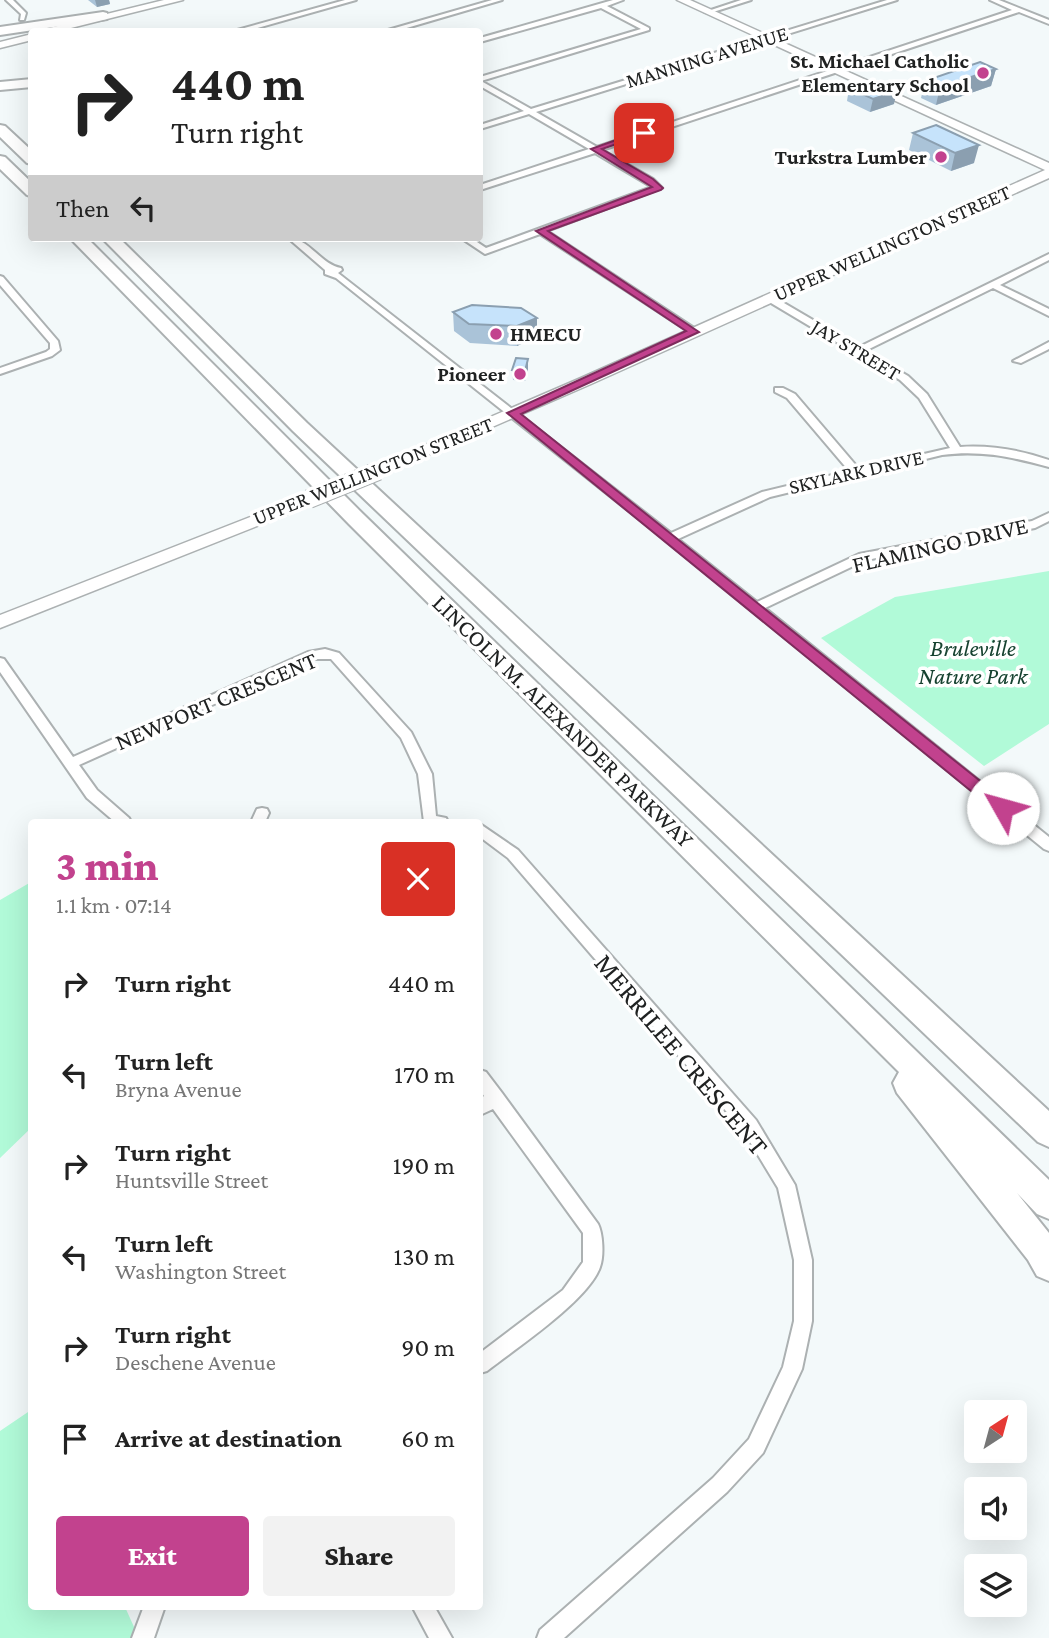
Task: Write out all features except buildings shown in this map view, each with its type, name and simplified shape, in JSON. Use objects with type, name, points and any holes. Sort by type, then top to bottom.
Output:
[{"type":"highway","points":[[0,31],[103,16]]},
{"type":"highway","points":[[0,44],[28,37]]},
{"type":"highway","points":[[0,86],[28,83]]},
{"type":"highway","points":[[0,129],[28,156]]},
{"type":"highway","points":[[0,160],[28,188]]},
{"type":"highway","points":[[0,174],[28,198]]},
{"type":"highway","name":"LINCOLN M. ALEXANDER PARKWAY","points":[[82,242],[356,519],[873,1026],[1049,1203]]},
{"type":"highway","name":"LINCOLN M. ALEXANDER PARKWAY","points":[[114,242],[300,427],[1049,1132]]},
{"type":"highway","points":[[827,921],[868,948],[1049,1108]]},
{"type":"highway","points":[[873,1026],[895,1067],[1040,1248],[1049,1264]]},
{"type":"main road","points":[[73,28],[178,0]]},
{"type":"main road","points":[[682,0],[838,69],[1049,171]]},
{"type":"main road","points":[[60,28],[103,16],[121,14]]},
{"type":"main road","name":"UPPER WELLINGTON STREET","points":[[0,622],[378,471],[513,413],[1049,171]]},
{"type":"street","points":[[9,0],[24,14],[22,19]]},
{"type":"street","points":[[248,28],[353,0]]},
{"type":"street","points":[[398,28],[499,0]]},
{"type":"street","points":[[483,39],[620,0]]},
{"type":"street","points":[[708,12],[748,0]]},
{"type":"street","name":"MANNING AVENUE","points":[[483,126],[894,0]]},
{"type":"street","points":[[993,0],[1049,22]]},
{"type":"street","points":[[483,80],[647,29],[601,5]]},
{"type":"street","points":[[483,187],[1019,10]]},
{"type":"street","points":[[471,242],[485,251],[658,188],[483,83]]},
{"type":"street","points":[[541,231],[694,332]]},
{"type":"street","points":[[297,242],[670,538],[1049,845]]},
{"type":"street","points":[[858,351],[1049,257]]},
{"type":"street","points":[[0,279],[55,343],[55,350],[0,371]]},
{"type":"street","points":[[992,284],[1049,313]]},
{"type":"street","name":"JAY STREET","points":[[769,298],[904,377],[923,396],[956,449]]},
{"type":"street","points":[[1018,360],[1049,345]]},
{"type":"street","points":[[779,390],[791,396],[855,471]]},
{"type":"street","name":"SKYLARK DRIVE","points":[[670,538],[766,494],[956,449],[1004,451],[1049,464]]},
{"type":"street","points":[[1036,459],[1049,449]]},
{"type":"street","name":"FLAMINGO DRIVE","points":[[755,608],[863,557],[1035,524],[1049,517]]},
{"type":"street","name":"NEWPORT CRESCENT","points":[[72,763],[312,655],[325,653],[335,656],[406,735],[425,774],[433,819]]},
{"type":"street","points":[[0,662],[92,794],[121,819]]},
{"type":"street","name":"MERRILEE CRESCENT","points":[[483,832],[513,854],[750,1126],[786,1185],[803,1260],[803,1321],[792,1369],[756,1446],[720,1485],[548,1638]]},
{"type":"street","points":[[483,1081],[592,1230],[592,1265],[569,1296],[483,1362]]},
{"type":"street","points":[[483,1106],[496,1098]]},
{"type":"street","points":[[143,1638],[154,1610]]},
{"type":"street","points":[[424,1610],[441,1638]]},
{"type":"green space","name":"Bruleville Nature Park","points":[[1049,571],[1049,724],[984,766],[821,638],[895,597]]},
{"type":"green space","points":[[28,884],[28,1131],[0,1158],[0,900]]},
{"type":"green space","points":[[28,1412],[28,1610],[126,1610],[139,1638],[0,1638],[0,1431]]},
{"type":"place","name":"St. Michael Catholic Elementary School","points":[[983,73]]},
{"type":"place","name":"Turkstra Lumber","points":[[941,157]]},
{"type":"place","name":"HMECU","points":[[496,334]]},
{"type":"place","name":"Pioneer","points":[[520,374]]},
{"type":"route","points":[[644,133],[595,149],[658,188],[541,231],[694,332],[513,413],[1003,808]]}]
